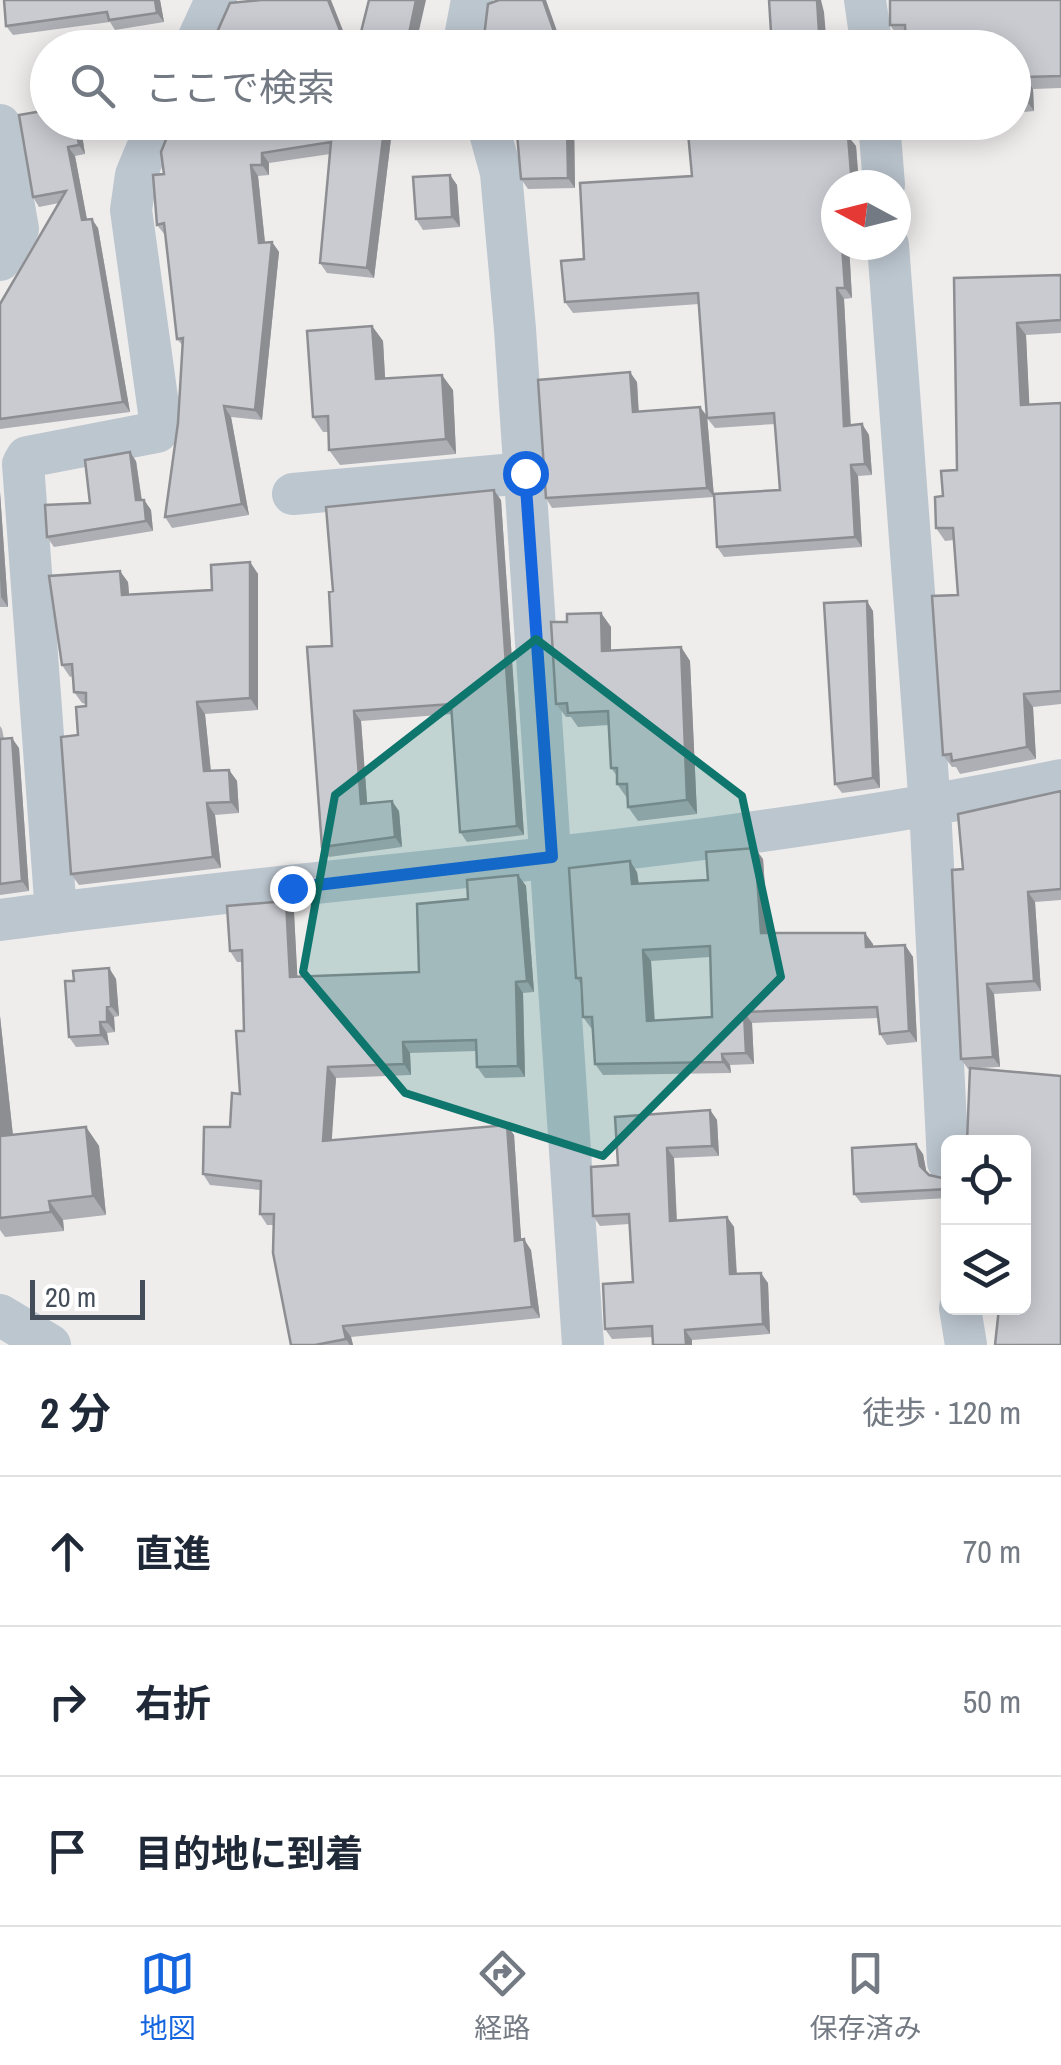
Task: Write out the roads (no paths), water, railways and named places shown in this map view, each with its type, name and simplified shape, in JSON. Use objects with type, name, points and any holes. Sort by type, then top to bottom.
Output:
[{"type":"street","points":[[202,30],[216,0]]},
{"type":"street","points":[[466,30],[472,0]]},
{"type":"street","points":[[865,0],[869,30]]},
{"type":"street","points":[[0,125],[18,229],[0,260]]},
{"type":"street","points":[[56,913],[22,464],[27,457],[157,432],[161,427],[131,210],[136,175],[151,140]]},
{"type":"street","points":[[492,140],[501,173],[525,473],[583,1345]]},
{"type":"street","points":[[881,140],[883,170]]},
{"type":"street","points":[[889,260],[930,807],[947,1135]]},
{"type":"street","points":[[293,494],[525,473]]},
{"type":"street","points":[[0,920],[552,857],[930,807],[1061,780]]},
{"type":"street","points":[[961,1315],[966,1345]]},
{"type":"street","points":[[0,1316],[50,1345]]}]
